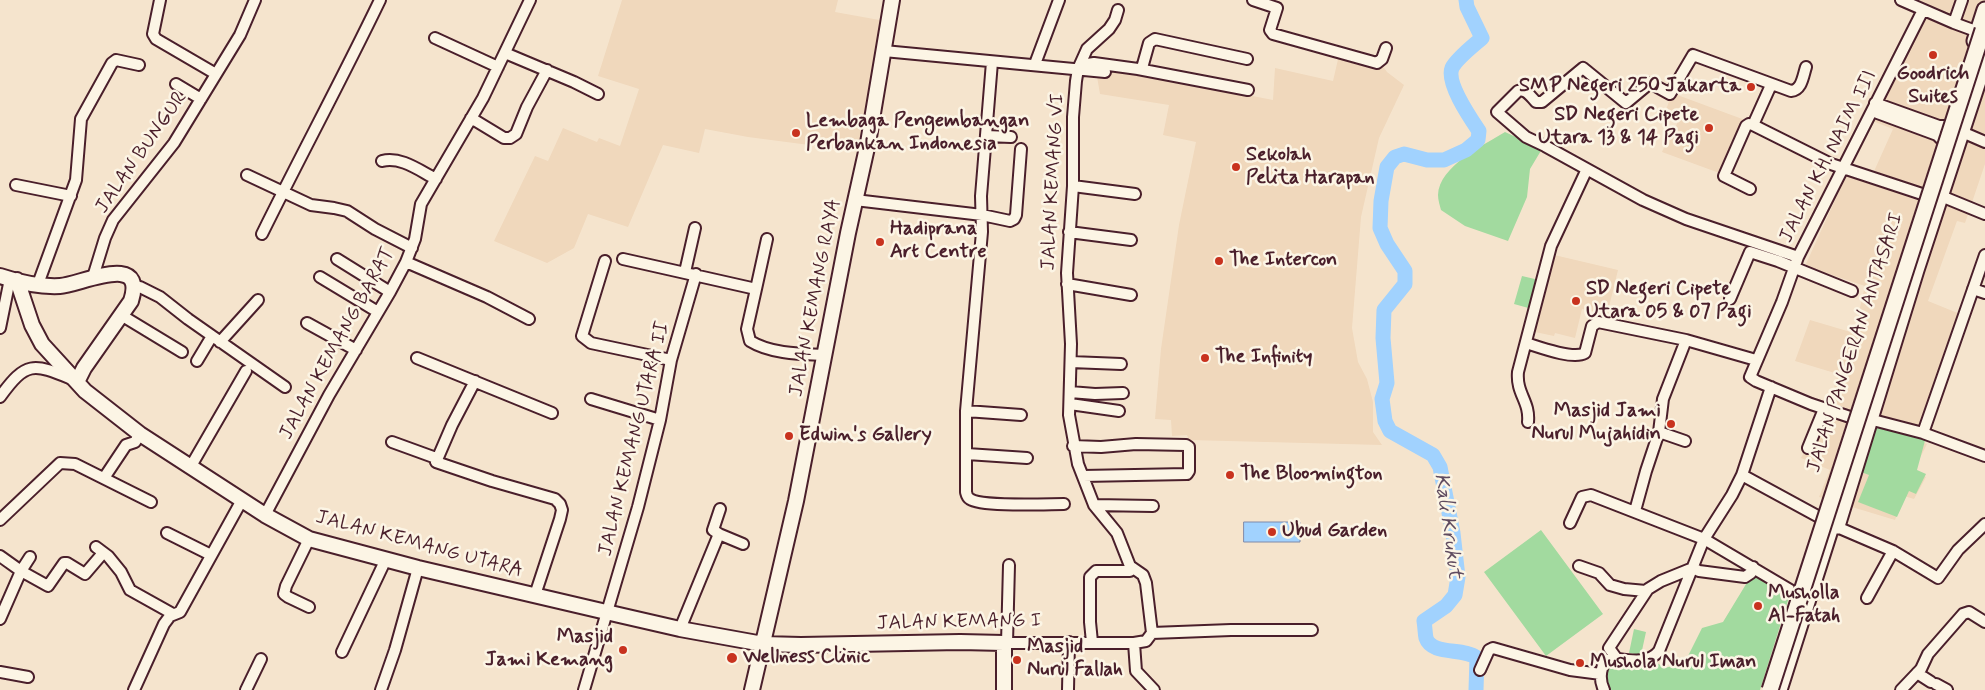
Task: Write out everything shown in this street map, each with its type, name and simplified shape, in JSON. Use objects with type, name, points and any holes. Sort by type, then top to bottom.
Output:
[{"type":"main road","name":"JALAN PANGERAN ANTASARI","points":[[1766,690],[1945,133],[1983,34],[1985,10]]},
{"type":"main road","points":[[1770,690],[1983,34]]},
{"type":"main road","points":[[1779,690],[1983,34]]},
{"type":"main road","name":"JALAN PANGERAN ANTASARI","points":[[1784,690],[1985,60]]},
{"type":"street","points":[[160,0],[153,34],[156,39],[216,74]]},
{"type":"street","name":"JALAN BUNGUR","points":[[93,277],[105,238],[113,220],[125,202],[157,167],[201,99],[240,35],[255,0]]},
{"type":"street","points":[[262,234],[343,77],[380,0]]},
{"type":"street","name":"JALAN KEMANG BARAT","points":[[265,515],[317,416],[406,262],[412,248],[421,204],[472,118],[530,0]]},
{"type":"street","name":"JALAN KEMANG RAYA","points":[[752,690],[796,501],[868,142],[892,0]]},
{"type":"street","points":[[1034,64],[1054,0]]},
{"type":"street","points":[[1034,64],[1059,0]]},
{"type":"street","points":[[1253,0],[1277,8],[1270,30],[1273,34],[1377,62],[1382,59],[1386,48]]},
{"type":"street","points":[[1901,0],[1983,34]]},
{"type":"street","points":[[1954,23],[1962,0]]},
{"type":"street","points":[[1079,67],[1087,49],[1109,29],[1115,20],[1118,10]]},
{"type":"street","name":"JALAN KH. NAIM III","points":[[1771,388],[1750,377],[1756,360],[1798,257],[1923,10]]},
{"type":"street","points":[[435,38],[498,68]]},
{"type":"street","points":[[1138,69],[1144,66],[1149,44],[1156,40],[1247,59]]},
{"type":"street","name":"JALAN KEMANG VI","points":[[884,51],[992,62],[1079,67],[1105,72]]},
{"type":"street","points":[[505,53],[598,94]]},
{"type":"street","points":[[1798,257],[1664,210],[1526,137],[1498,114],[1498,110],[1522,89],[1536,102],[1542,102],[1584,68],[1626,103],[1650,83],[1670,94],[1692,56],[1696,55],[1791,91],[1799,88],[1806,67]]},
{"type":"street","points":[[38,284],[76,180],[79,124],[83,113],[91,103],[112,63],[116,60],[139,65]]},
{"type":"street","points":[[992,62],[981,196],[982,232],[966,411],[966,492],[967,496],[972,500],[1001,504],[1064,504]]},
{"type":"street","points":[[1079,67],[1094,64],[1138,69],[1248,90]]},
{"type":"street","name":"JALAN KEMANG VI","points":[[1079,67],[1074,117],[1073,186],[1067,284],[1071,362],[1070,427],[1073,446],[1094,505],[1117,533],[1130,566],[1143,575],[1146,584],[1152,632]]},
{"type":"street","points":[[472,118],[504,138],[513,137],[547,70]]},
{"type":"street","points":[[176,84],[201,99]]},
{"type":"street","points":[[1753,125],[1771,85]]},
{"type":"street","points":[[1874,107],[1940,126],[1945,133],[1937,135],[1874,107]]},
{"type":"street","points":[[1750,189],[1724,176],[1746,126],[1749,124],[1842,168],[1925,195]]},
{"type":"street","points":[[1962,132],[1985,142]]},
{"type":"street","points":[[986,136],[1011,137]]},
{"type":"street","points":[[855,200],[982,215],[1003,220],[1014,219],[1016,215],[1021,149]]},
{"type":"street","points":[[382,161],[389,160],[404,163],[436,179]]},
{"type":"street","points":[[1528,422],[1528,408],[1519,392],[1517,380],[1551,246],[1587,169]]},
{"type":"street","points":[[247,175],[311,205],[347,211],[375,229],[412,248]]},
{"type":"street","points":[[16,185],[71,196]]},
{"type":"street","points":[[1073,186],[1135,194]]},
{"type":"street","points":[[1941,196],[1985,214]]},
{"type":"street","name":"JALAN KEMANG UTARA II","points":[[584,690],[638,507],[660,420],[690,273],[695,228]]},
{"type":"street","points":[[1069,232],[1130,240]]},
{"type":"street","points":[[767,239],[748,329],[750,341],[756,345],[784,351],[825,355]]},
{"type":"street","points":[[1730,299],[1749,252],[1769,257],[1852,291]]},
{"type":"street","points":[[1923,433],[1985,255]]},
{"type":"street","points":[[623,258],[756,289]]},
{"type":"street","points":[[338,259],[390,292]]},
{"type":"street","points":[[605,261],[582,336],[591,343],[672,360]]},
{"type":"street","points":[[406,262],[487,297],[529,319]]},
{"type":"street","points":[[0,328],[9,278],[38,284],[65,285],[116,273],[128,277],[134,287],[131,301],[84,368],[77,382],[42,368],[33,367],[17,376],[0,397]]},
{"type":"street","points":[[320,277],[378,312]]},
{"type":"street","name":"JALAN KEMANG UTARA","points":[[9,278],[42,344],[90,395],[140,434],[265,515],[309,539],[418,568],[680,629],[763,644]]},
{"type":"street","points":[[1067,284],[1131,295]]},
{"type":"street","points":[[134,287],[140,287],[160,297],[285,387]]},
{"type":"street","points":[[1973,289],[1985,293]]},
{"type":"street","points":[[197,361],[216,339],[258,300]]},
{"type":"street","points":[[120,315],[182,352]]},
{"type":"street","points":[[1526,344],[1573,356],[1582,355],[1585,353],[1592,326],[1598,322],[1686,340],[1756,360]]},
{"type":"street","points":[[307,323],[356,350]]},
{"type":"street","points":[[1635,512],[1659,432],[1662,403],[1686,340]]},
{"type":"street","points":[[417,358],[552,413]]},
{"type":"street","points":[[1071,362],[1121,364]]},
{"type":"street","points":[[191,466],[246,371]]},
{"type":"street","points":[[475,382],[436,458],[436,462],[492,481],[555,499],[560,504],[562,510],[560,519],[535,595]]},
{"type":"street","points":[[1604,690],[1600,682],[1601,674],[1608,659],[1649,660],[1659,652],[1704,540],[1742,475],[1771,388],[1853,418]]},
{"type":"street","points":[[1070,392],[1095,394],[1123,393]]},
{"type":"street","points":[[591,399],[660,420]]},
{"type":"street","points":[[1070,404],[1119,411]]},
{"type":"street","points":[[1808,448],[1824,408]]},
{"type":"street","points":[[966,411],[1021,415]]},
{"type":"street","points":[[1869,419],[1923,433],[1985,456]]},
{"type":"street","points":[[1659,432],[1685,441]]},
{"type":"street","points":[[104,478],[126,445],[134,442],[140,434]]},
{"type":"street","points":[[392,442],[436,458]]},
{"type":"street","points":[[1073,446],[1101,447],[1136,444],[1186,445],[1189,447],[1189,471],[1187,474],[1083,476]]},
{"type":"street","points":[[967,454],[1027,458]]},
{"type":"street","points":[[0,520],[60,463],[75,464],[151,502]]},
{"type":"street","points":[[1742,475],[1821,518]]},
{"type":"street","points":[[1570,523],[1582,497],[1591,495],[1704,540],[1797,594]]},
{"type":"street","points":[[134,690],[164,624],[174,614],[180,612],[242,500]]},
{"type":"street","points":[[1094,505],[1154,506]]},
{"type":"street","points":[[720,509],[713,530],[743,544]]},
{"type":"street","points":[[1837,527],[1892,551],[1938,578],[1958,550],[1985,524]]},
{"type":"street","points":[[167,533],[211,555]]},
{"type":"street","points":[[680,629],[719,534]]},
{"type":"street","points":[[309,539],[284,594],[288,598],[309,607]]},
{"type":"street","points":[[0,556],[21,571],[48,586],[66,563],[84,574],[100,550],[121,572],[130,590],[174,614]]},
{"type":"street","points":[[1867,598],[1892,551]]},
{"type":"street","points":[[0,619],[4,599],[30,557]]},
{"type":"street","points":[[342,652],[386,559]]},
{"type":"street","points":[[1004,690],[1009,565]]},
{"type":"street","points":[[1579,566],[1598,573],[1610,585],[1624,589],[1646,591]]},
{"type":"street","points":[[1617,659],[1609,648],[1610,644],[1620,634],[1646,591],[1661,581],[1693,568],[1699,571],[1744,577],[1751,573],[1753,567]]},
{"type":"street","points":[[381,690],[395,650],[418,568]]},
{"type":"street","points":[[1092,642],[1090,577],[1092,573],[1096,571],[1130,571]]},
{"type":"street","points":[[1901,690],[1926,661],[1928,654],[1963,614],[1969,612],[1985,622]]},
{"type":"street","points":[[1154,690],[1136,671],[1134,643],[1146,641],[1152,632],[1312,630]]},
{"type":"street","name":"JALAN KEMANG I","points":[[763,644],[800,646],[960,642],[1134,643]]},
{"type":"street","points":[[1068,690],[1069,642]]},
{"type":"street","points":[[1480,670],[1489,650],[1494,648],[1570,670],[1601,674]]},
{"type":"street","points":[[248,688],[261,659]]},
{"type":"street","points":[[0,672],[28,677]]},
{"type":"street","points":[[1917,673],[1947,690]]},
{"type":"shaded area","name":"Lembaga Pengembangan Perbankan Indonesia","points":[[622,0],[838,0],[835,12],[885,21],[863,152],[748,137],[705,129],[699,153],[663,145],[628,227],[588,214],[574,248],[547,263],[494,241],[535,156],[548,161],[563,128],[597,142],[599,138],[620,146],[639,89],[598,76]]},
{"type":"shaded area","points":[[1897,0],[1985,0],[1985,164],[1965,223],[1957,221],[1928,301],[1960,314],[1916,440],[1927,444],[1914,470],[1926,477],[1914,499],[1904,496],[1895,520],[1819,497],[1830,470],[1801,458],[1829,405],[1838,374],[1795,361],[1810,320],[1854,333],[1865,286],[1805,266],[1847,174],[1871,178],[1893,129],[1870,120],[1924,15]]},
{"type":"shaded area","points":[[1339,55],[1382,65],[1387,72],[1404,85],[1379,138],[1361,217],[1352,328],[1358,362],[1367,379],[1373,402],[1373,432],[1382,445],[1189,440],[1187,435],[1172,436],[1171,420],[1155,419],[1161,349],[1179,225],[1196,142],[1163,135],[1169,105],[1100,94],[1095,65],[1273,100],[1275,68],[1333,81]]},
{"type":"shaded area","name":"SD Negeri Cipete Utara 13 & 14 Pagi","points":[[1672,93],[1745,120],[1722,174],[1662,152],[1669,136],[1672,137],[1680,115],[1666,110]]},
{"type":"shaded area","name":"SD Negeri Cipete Utara 05 & 07 Pagi","points":[[1550,254],[1618,270],[1607,315],[1582,309],[1575,338],[1555,333],[1554,336],[1535,332],[1544,293],[1541,292]]},
{"type":"green space","points":[[1505,132],[1542,149],[1530,169],[1527,197],[1508,241],[1465,226],[1441,210],[1438,195],[1440,185],[1454,166],[1475,150]]},
{"type":"green space","points":[[1522,276],[1539,280],[1532,309],[1514,304]]},
{"type":"green space","points":[[1872,421],[1926,437],[1917,470],[1926,474],[1916,494],[1909,491],[1897,517],[1858,502],[1869,475],[1856,470]]},
{"type":"green space","points":[[1541,530],[1603,614],[1546,656],[1484,572]]},
{"type":"green space","points":[[1754,571],[1790,594],[1760,690],[1607,690],[1604,676],[1607,663],[1654,661],[1665,668],[1685,662],[1702,628],[1723,622]]},
{"type":"green space","points":[[1634,629],[1646,632],[1641,655],[1629,653]]},
{"type":"water","name":"Ubud Garden","points":[[1244,522],[1300,522],[1300,542],[1244,542]]},
{"type":"waterway","name":"Kali Krukut","points":[[1466,0],[1467,7],[1482,38],[1457,61],[1452,68],[1451,75],[1460,101],[1479,131],[1478,140],[1466,150],[1444,160],[1427,160],[1404,154],[1395,157],[1387,167],[1381,201],[1380,228],[1387,244],[1405,271],[1405,284],[1384,310],[1383,338],[1387,383],[1382,399],[1385,421],[1390,431],[1433,455],[1440,467],[1453,533],[1458,577],[1455,595],[1446,606],[1424,621],[1426,638],[1429,644],[1435,647],[1464,653],[1477,658],[1476,690]]},
{"type":"place","name":"Goodrich Suites","points":[[1933,55]]},
{"type":"place","name":"SMP Negeri 250 Jakarta","points":[[1751,87]]},
{"type":"place","name":"SD Negeri Cipete Utara 13 & 14 Pagi","points":[[1709,128]]},
{"type":"place","name":"Lembaga Pengembangan Perbankan Indonesia","points":[[796,133]]},
{"type":"place","name":"Sekolah Pelita Harapan","points":[[1236,167]]},
{"type":"place","name":"Hadiprana Art Centre","points":[[880,242]]},
{"type":"place","name":"The Intercon","points":[[1219,261]]},
{"type":"place","name":"SD Negeri Cipete Utara 05 & 07 Pagi","points":[[1576,301]]},
{"type":"place","name":"The Infinity","points":[[1205,358]]},
{"type":"place","name":"Masjid Jami Nurul Mujahidin","points":[[1671,424]]},
{"type":"place","name":"Edwin's Gallery","points":[[789,436]]},
{"type":"place","name":"The Bloomington","points":[[1230,475]]},
{"type":"place","name":"Ubud Garden","points":[[1272,532]]},
{"type":"place","name":"Musholla Al-Fatah","points":[[1758,606]]},
{"type":"place","name":"Masjid Jami Kemang","points":[[623,650]]},
{"type":"place","name":"Wellness Clinic","points":[[732,658]]},
{"type":"place","name":"Masjid Nurul Fallah","points":[[1017,660]]},
{"type":"place","name":"Mushola Nurul Iman","points":[[1580,663]]}]
